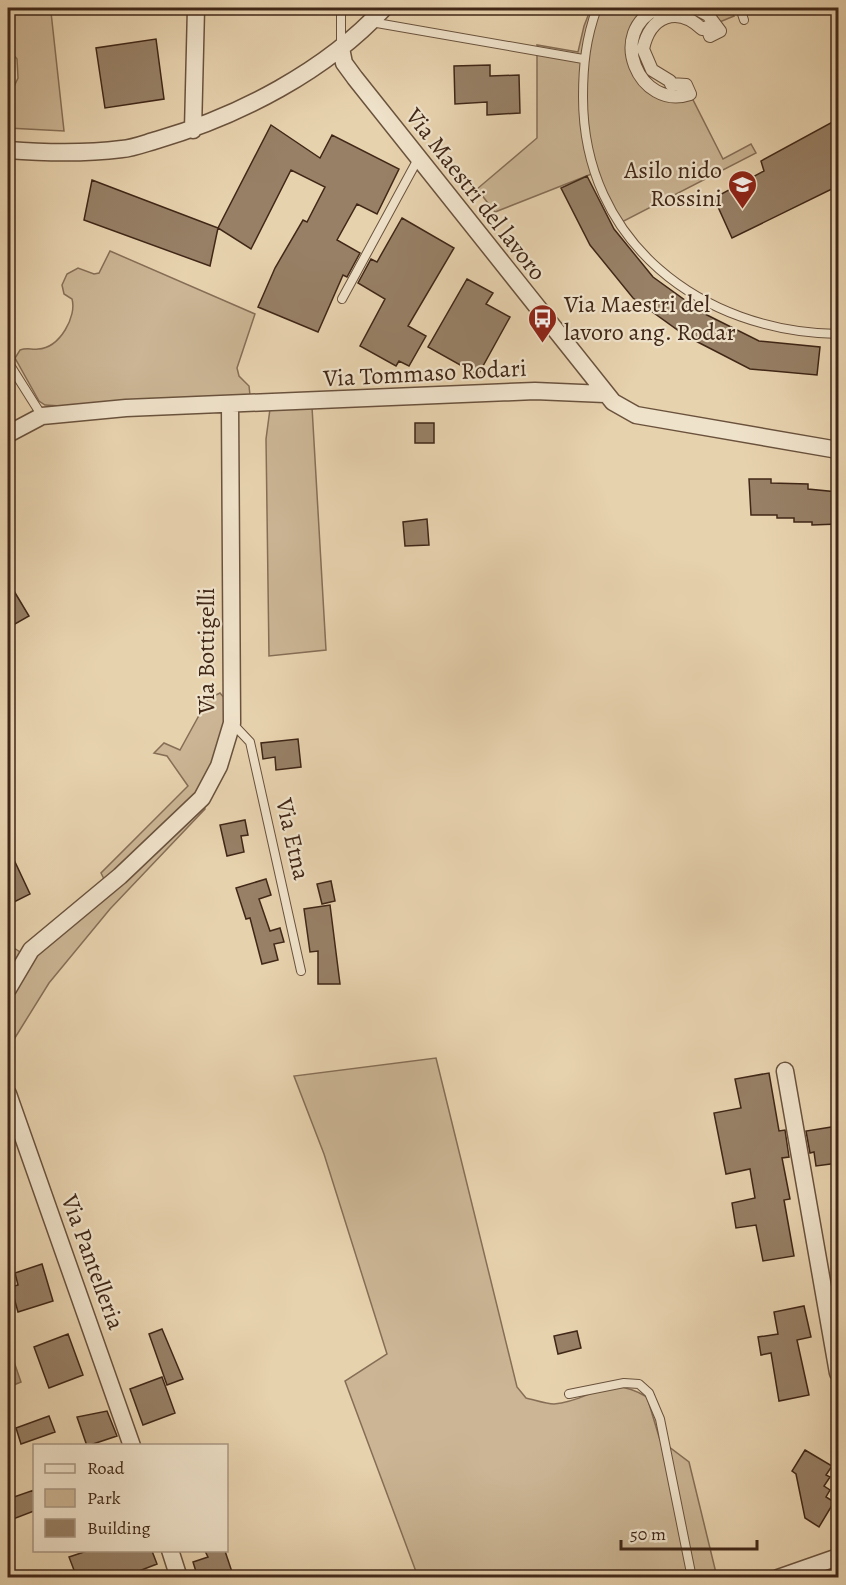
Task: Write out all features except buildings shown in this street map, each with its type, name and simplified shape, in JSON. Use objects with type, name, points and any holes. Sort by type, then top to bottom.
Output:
[{"type":"street","points":[[193,130],[196,8]]},
{"type":"street","points":[[8,150],[53,154],[124,149],[193,130],[290,81],[341,48],[384,8]]},
{"type":"street","points":[[659,8],[636,29],[631,41],[634,65],[652,88],[683,97],[690,94],[686,86],[670,84],[670,81],[652,70],[643,49],[649,28],[659,20],[669,17],[680,16],[702,29],[707,27],[710,36],[720,31],[708,15],[695,8]]},
{"type":"street","name":"Via Maestri del lavoro","points":[[341,48],[344,63],[605,394]]},
{"type":"street","name":"Via Tommaso Rodari","points":[[8,434],[42,416],[126,408],[535,391],[605,394]]},
{"type":"street","points":[[605,394],[620,408],[636,415],[838,450]]},
{"type":"street","name":"Via Bottigelli","points":[[8,989],[32,950],[120,876],[202,798],[219,766],[232,723],[230,404]]},
{"type":"street","points":[[785,1071],[838,1373]]},
{"type":"street","name":"Via Pantelleria","points":[[8,1094],[131,1444]]},
{"type":"street","points":[[170,1552],[179,1578]]},
{"type":"street","points":[[778,1578],[800,1574],[838,1557]]},
{"type":"lane","points":[[340,8],[341,48]]},
{"type":"lane","points":[[597,8],[583,59],[586,140],[594,170],[618,224],[649,259],[677,283],[731,315],[781,330],[838,334]]},
{"type":"lane","points":[[740,8],[744,20]]},
{"type":"lane","points":[[371,22],[583,59]]},
{"type":"lane","name":"Via Maestri del lavoro","points":[[342,299],[418,159]]},
{"type":"lane","points":[[8,363],[42,416]]},
{"type":"lane","name":"Via Etna","points":[[232,723],[250,742],[302,971]]},
{"type":"lane","points":[[569,1394],[609,1384],[632,1383],[644,1388],[653,1399],[660,1419],[692,1578]]},
{"type":"green space","points":[[8,8],[56,8],[51,12],[64,131],[8,128],[8,99],[18,78],[17,59],[8,48]]},
{"type":"green space","points":[[591,8],[659,8],[631,41],[645,83],[690,94],[723,159],[751,144],[756,153],[618,224],[594,173],[495,212],[477,189],[537,138],[537,45],[578,52]]},
{"type":"green space","points":[[695,8],[730,8],[734,16],[715,24]]},
{"type":"green space","points":[[110,251],[255,314],[237,368],[239,376],[249,386],[250,395],[61,406],[45,405],[39,401],[15,358],[20,350],[46,347],[60,337],[69,322],[73,306],[72,299],[64,294],[62,285],[67,274],[78,268],[94,274],[99,273]]},
{"type":"green space","points":[[312,407],[326,650],[269,656],[266,439],[270,409]]},
{"type":"green space","points":[[220,693],[226,700],[229,713],[214,764],[198,795],[105,881],[101,873],[188,786],[167,756],[154,753],[164,743],[180,750],[208,699]]},
{"type":"green space","points":[[202,798],[205,809],[110,909],[49,983],[8,1049],[8,993],[34,950]]},
{"type":"green space","points":[[14,948],[26,956],[8,985],[8,954]]},
{"type":"green space","points":[[436,1058],[517,1387],[526,1398],[551,1404],[568,1402],[610,1387],[633,1390],[647,1397],[660,1440],[689,1462],[717,1577],[418,1577],[345,1381],[387,1354],[324,1154],[294,1076]]},
{"type":"shaded area","points":[[8,1356],[12,1356],[21,1382],[9,1387]]},
{"type":"place","name":"Asilo nido Rossini","points":[[743,210]]},
{"type":"place","name":"Via Maestri del lavoro ang. Rodar","points":[[543,344]]}]
